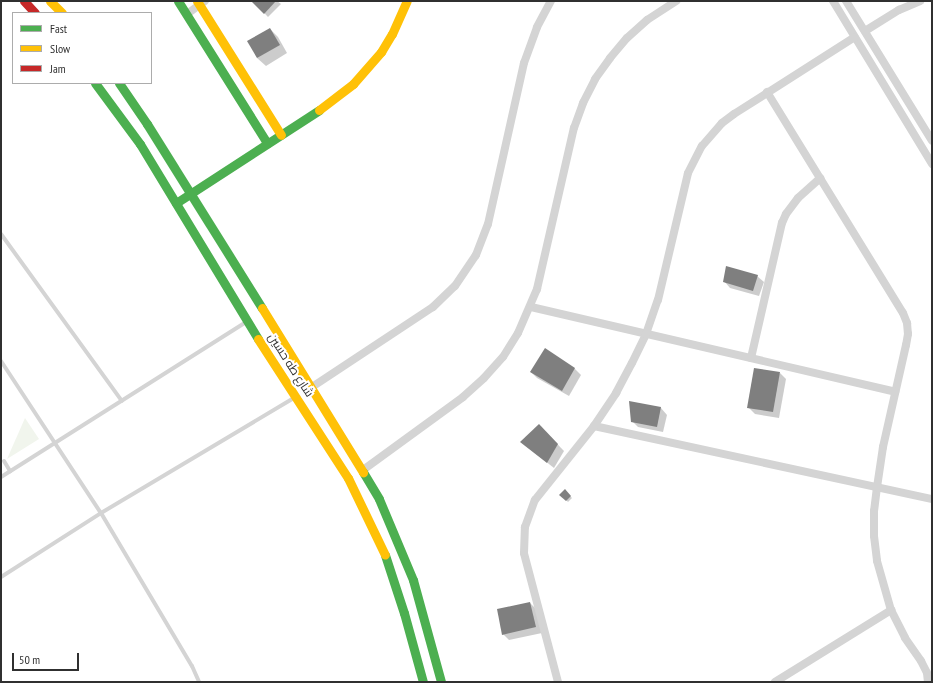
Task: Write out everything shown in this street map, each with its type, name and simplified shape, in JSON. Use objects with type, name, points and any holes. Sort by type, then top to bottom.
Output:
[{"type":"main road","points":[[24,1],[34,12]]},
{"type":"main road","points":[[50,1],[61,12]]},
{"type":"main road","points":[[178,1],[267,143]]},
{"type":"main road","points":[[176,203],[333,101],[353,84],[381,52],[392,34],[407,1]]},
{"type":"main road","points":[[201,2],[281,135]]},
{"type":"main road","name":"شارع طه حسين","points":[[96,84],[140,144],[247,321],[297,396],[348,478],[374,530],[395,585],[423,682]]},
{"type":"main road","name":"شارع طه حسين","points":[[120,84],[191,193],[363,470],[388,518],[406,559],[441,682]]},
{"type":"street","points":[[312,387],[433,307],[455,286],[476,254],[488,224],[524,62],[537,27],[551,1]]},
{"type":"street","points":[[363,470],[464,397],[484,378],[510,345],[531,307],[537,289],[574,128],[583,103],[606,63],[627,38],[647,20],[676,1]]},
{"type":"street","points":[[833,1],[932,164]]},
{"type":"street","points":[[846,1],[932,141]]},
{"type":"street","points":[[865,31],[899,10],[920,1]]},
{"type":"street","points":[[187,14],[201,2]]},
{"type":"street","points":[[558,682],[527,564],[524,541],[525,527],[535,500],[594,426],[616,393],[646,334],[658,300],[688,173],[702,146],[722,123],[767,92],[855,37]]},
{"type":"street","points":[[767,92],[903,313],[908,334],[895,392],[877,487],[874,511],[874,536],[877,561],[891,610],[905,638],[922,661],[927,673],[928,682]]},
{"type":"street","points":[[751,358],[782,224],[786,214],[798,198],[820,178]]},
{"type":"street","points":[[531,307],[895,392]]},
{"type":"street","points":[[594,426],[932,499]]},
{"type":"street","points":[[775,682],[891,610]]},
{"type":"lane","points":[[1,234],[122,401]]},
{"type":"lane","points":[[1,477],[247,321]]},
{"type":"lane","points":[[1,361],[101,513],[192,666],[199,682]]},
{"type":"lane","points":[[1,577],[101,513],[297,396]]},
{"type":"lane","points":[[4,461],[10,471]]},
{"type":"shaded area","points":[[25,418],[39,439],[7,459]]},
{"type":"building","points":[[251,1],[276,1],[264,14]]},
{"type":"building","points":[[270,28],[280,45],[257,58],[247,41]]},
{"type":"building","points":[[726,266],[758,275],[753,291],[723,282]]},
{"type":"building","points":[[545,348],[575,368],[562,391],[530,372]]},
{"type":"building","points":[[754,368],[780,372],[773,412],[747,408]]},
{"type":"building","points":[[629,401],[661,407],[657,427],[631,422]]},
{"type":"building","points":[[539,424],[558,444],[547,463],[520,442]]},
{"type":"building","points":[[565,489],[571,496],[566,501],[559,495]]},
{"type":"building","points":[[530,602],[536,627],[502,635],[497,609]]},
{"type":"traffic: fast","points":[[178,1],[267,143]]},
{"type":"traffic: fast","points":[[96,84],[140,144],[258,339]]},
{"type":"traffic: fast","points":[[120,84],[147,124],[262,308]]},
{"type":"traffic: fast","points":[[176,203],[319,110]]},
{"type":"traffic: fast","points":[[363,472],[379,499],[413,580],[441,682]]},
{"type":"traffic: fast","points":[[385,555],[404,613],[423,682]]},
{"type":"traffic: slow","points":[[50,1],[61,12]]},
{"type":"traffic: slow","points":[[197,1],[281,135]]},
{"type":"traffic: slow","points":[[319,110],[353,84],[381,52],[392,34],[407,1]]},
{"type":"traffic: slow","points":[[262,308],[363,472]]},
{"type":"traffic: slow","points":[[258,339],[348,478],[385,555]]},
{"type":"traffic: jam","points":[[24,1],[34,12]]}]
